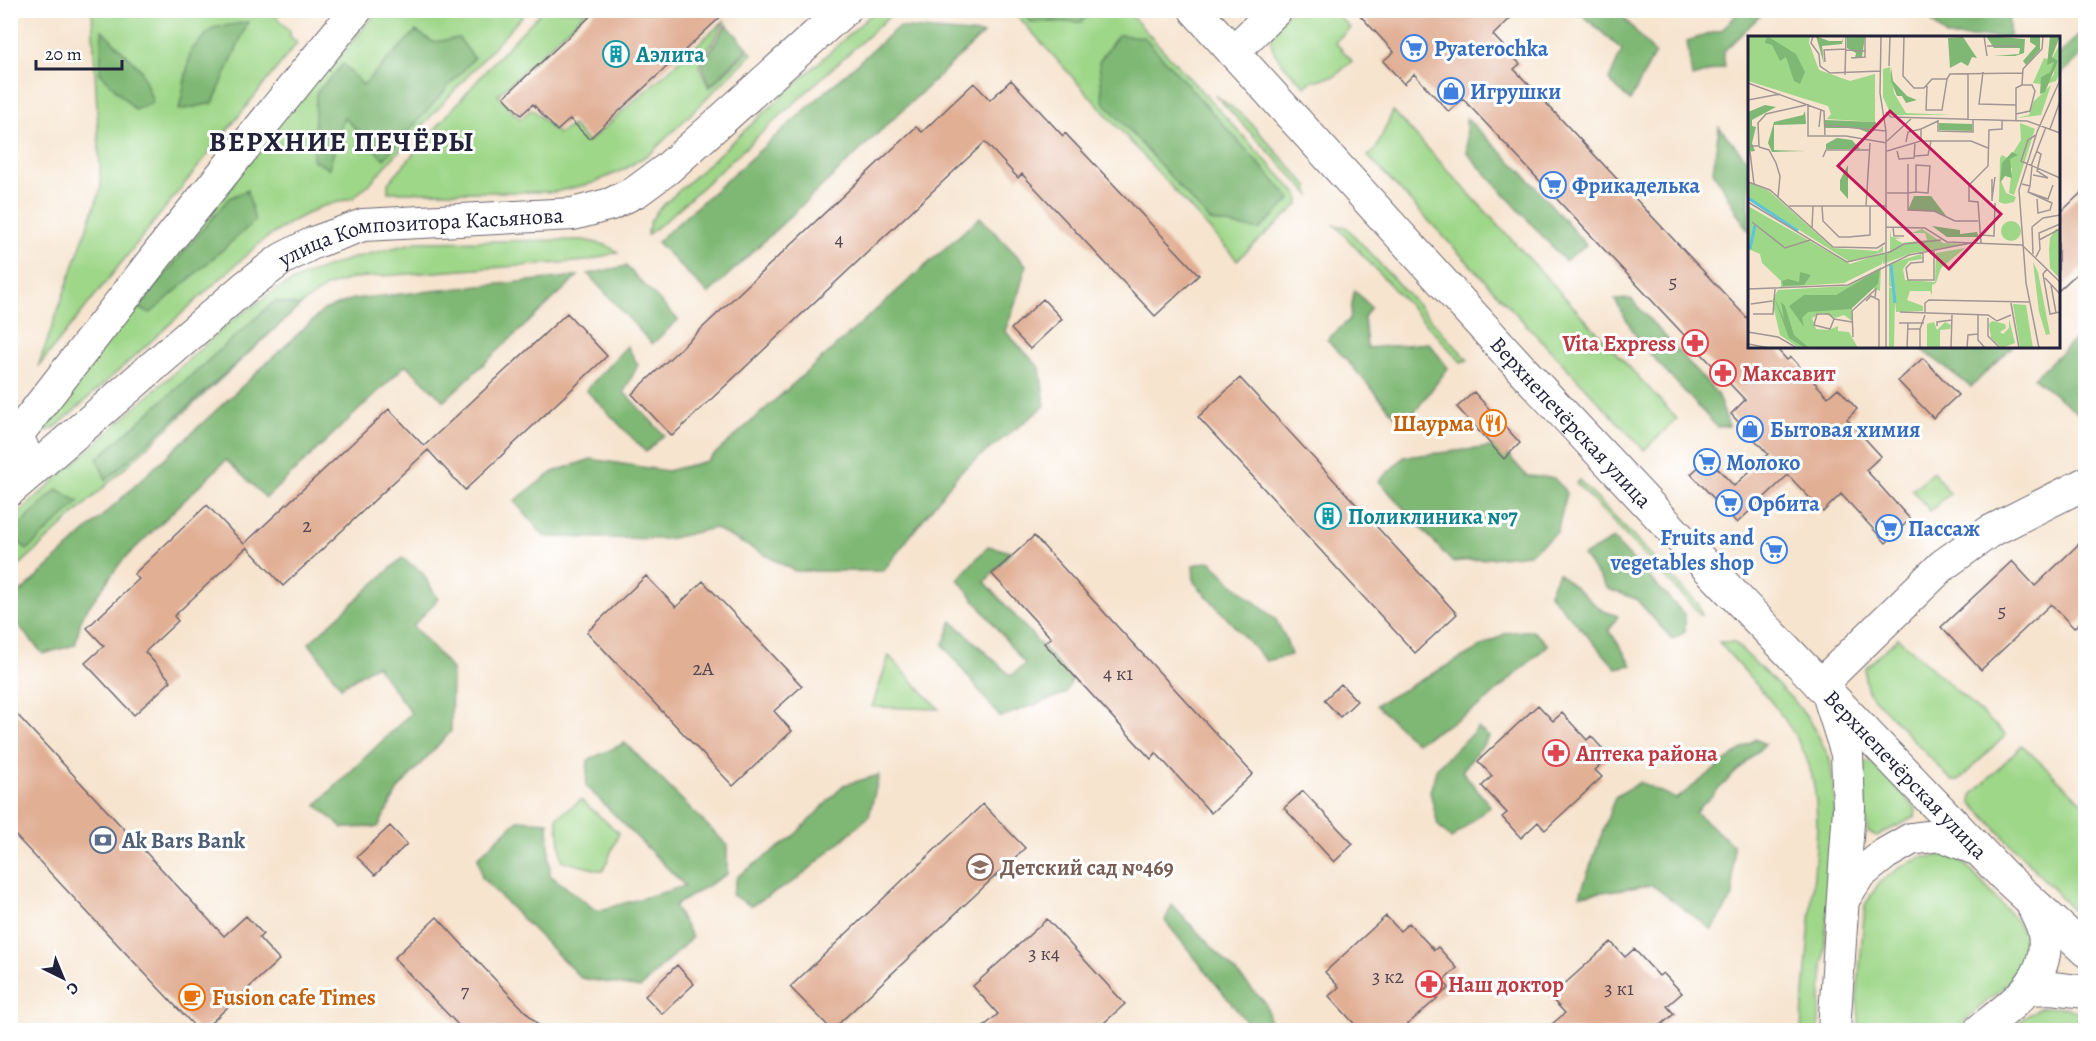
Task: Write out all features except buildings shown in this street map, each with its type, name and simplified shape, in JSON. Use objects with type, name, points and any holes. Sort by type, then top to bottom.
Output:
[{"type":"street","points":[[21,481],[17,435],[171,236],[356,10]]},
{"type":"street","name":"улица Композитора Касьянова","points":[[21,481],[245,287],[282,259],[313,243],[363,225],[573,214],[611,204],[637,191],[667,168],[844,10]]},
{"type":"street","name":"Верхнепечёрская улица","points":[[1195,10],[1528,375],[1824,689],[1979,851],[2085,951]]},
{"type":"street","points":[[1233,52],[1276,10]]},
{"type":"street","points":[[1836,1028],[1850,808],[1847,754],[1824,689],[1888,617],[1943,565],[1989,532],[2085,483]]},
{"type":"street","points":[[1844,898],[1859,875],[1885,854],[1911,839],[1941,835],[1979,851]]},
{"type":"street","points":[[1980,1030],[2029,989],[2039,972],[2045,953],[2044,932],[2030,900]]},
{"type":"street","points":[[2029,989],[2052,988],[2085,992]]},
{"type":"green space","points":[[543,10],[587,11],[498,95],[520,119],[532,109],[558,134],[572,125],[588,142],[725,20],[699,65],[709,88],[749,50],[752,54],[652,152],[625,169],[593,183],[555,192],[388,192],[388,183],[498,57]]},
{"type":"green space","points":[[876,10],[895,11],[647,235],[650,222],[658,210]]},
{"type":"green space","points":[[1580,10],[1618,11],[1655,53],[1630,101],[1609,80],[1622,50],[1579,12]]},
{"type":"green space","points":[[1741,10],[1765,11],[1723,52],[1725,67],[1692,77],[1687,41],[1722,30]]},
{"type":"green space","points":[[92,11],[271,11],[290,31],[290,36],[297,43],[38,367],[101,188]]},
{"type":"green space","points":[[377,11],[527,11],[371,182],[353,198],[320,207],[262,241],[56,427],[36,432],[324,66],[329,70]]},
{"type":"green space","points":[[1013,11],[1127,11],[1299,196],[1299,204],[1237,260]]},
{"type":"green space","points":[[1021,11],[1093,11],[1081,22],[1031,22]]},
{"type":"green space","points":[[1289,11],[1334,11],[1350,28],[1335,42],[1352,61],[1335,76],[1312,81],[1305,86],[1282,63],[1271,41],[1275,28]]},
{"type":"green space","points":[[1922,11],[2009,11],[2009,36],[1946,36]]},
{"type":"green space","points":[[248,22],[213,103],[179,110],[191,50],[213,28]]},
{"type":"green space","points":[[726,24],[748,48],[710,86],[702,65]]},
{"type":"green space","points":[[898,27],[983,34],[708,294],[657,242]]},
{"type":"green space","points":[[2085,28],[2085,52],[2060,75],[2060,54]]},
{"type":"green space","points":[[102,30],[141,70],[153,102],[135,110],[100,73]]},
{"type":"green space","points":[[416,31],[433,42],[459,38],[474,58],[384,159],[344,117],[329,169],[313,160],[316,93],[343,64],[363,85]]},
{"type":"green space","points":[[1118,35],[1144,37],[1291,199],[1259,230],[1210,221],[1103,101],[1099,62]]},
{"type":"green space","points":[[1215,95],[1245,117],[1308,186],[1310,195]]},
{"type":"green space","points":[[1393,111],[1677,419],[1644,450],[1368,156],[1375,151]]},
{"type":"green space","points":[[1466,118],[1523,173],[1586,245],[1565,261],[1467,153]]},
{"type":"green space","points":[[1719,127],[1748,161],[1748,229],[1746,228],[1713,171]]},
{"type":"green space","points":[[247,190],[255,221],[151,313],[137,308],[229,198]]},
{"type":"green space","points":[[980,217],[1026,265],[1005,331],[1040,368],[1045,406],[960,472],[883,571],[795,571],[714,528],[668,539],[545,537],[514,501],[553,472],[591,459],[667,471],[707,461]]},
{"type":"green space","points":[[1335,225],[1346,227],[1468,360],[1461,362]]},
{"type":"green space","points":[[583,240],[606,245],[618,252],[587,261],[353,278],[326,287],[302,304],[11,573],[11,520],[230,322],[277,289],[310,273],[353,258],[417,242]]},
{"type":"green space","points":[[626,266],[678,320],[652,344],[588,274]]},
{"type":"green space","points":[[578,276],[444,401],[406,365],[266,498],[226,460],[121,562],[82,616],[75,645],[43,654],[11,617],[11,601],[324,310],[353,299]]},
{"type":"green space","points":[[1354,290],[1371,307],[1364,317],[1367,348],[1429,343],[1448,368],[1404,426],[1327,340],[1350,319]]},
{"type":"green space","points":[[1631,299],[1717,394],[1729,426],[1717,427],[1640,343],[1615,300]]},
{"type":"green space","points":[[275,301],[300,306],[106,480],[97,459]]},
{"type":"green space","points":[[2085,330],[2086,417],[2084,418],[2034,378]]},
{"type":"green space","points":[[627,346],[638,365],[624,392],[664,435],[646,452],[586,390]]},
{"type":"green space","points":[[1920,348],[2011,348],[1971,387]]},
{"type":"green space","points":[[1500,446],[1527,476],[1554,478],[1567,493],[1557,532],[1529,554],[1452,562],[1379,481],[1404,457]]},
{"type":"green space","points":[[1933,472],[1950,494],[1930,511],[1912,490]]},
{"type":"green space","points":[[1579,480],[1699,605],[1702,616],[1576,483]]},
{"type":"green space","points":[[57,489],[79,502],[27,550],[11,534]]},
{"type":"green space","points":[[1613,539],[1685,615],[1685,632],[1672,639],[1636,599],[1608,589],[1583,556]]},
{"type":"green space","points":[[988,546],[1011,552],[985,582],[1072,680],[1065,694],[1000,717],[943,645],[952,621],[1011,676],[1025,664],[958,579]]},
{"type":"green space","points":[[402,558],[422,572],[438,599],[413,626],[452,669],[451,731],[399,788],[378,827],[343,828],[316,805],[411,713],[376,665],[341,687],[309,643]]},
{"type":"green space","points":[[1210,561],[1276,620],[1291,655],[1266,661],[1194,582],[1193,565]]},
{"type":"green space","points":[[1558,573],[1603,611],[1618,616],[1609,630],[1632,665],[1616,668],[1549,593]]},
{"type":"green space","points":[[1533,631],[1548,645],[1480,706],[1416,743],[1376,705],[1506,633]]},
{"type":"green space","points":[[1898,638],[2006,735],[1958,781],[1952,781],[1868,692],[1865,668]]},
{"type":"green space","points":[[1719,642],[1734,642],[1796,703],[1814,727],[1830,760],[1836,806],[1818,1030],[1801,1030],[1817,826],[1814,785],[1809,765],[1801,746],[1784,719]]},
{"type":"green space","points":[[889,656],[939,709],[872,707]]},
{"type":"green space","points":[[1478,728],[1489,737],[1462,771],[1490,806],[1451,839],[1438,825],[1430,792],[1437,767]]},
{"type":"green space","points":[[1755,739],[1765,744],[1695,812],[1733,845],[1733,896],[1712,930],[1652,885],[1580,895],[1615,797],[1640,782],[1676,799]]},
{"type":"green space","points":[[625,743],[727,845],[727,874],[674,906],[692,937],[640,988],[581,978],[482,878],[478,857],[518,820],[548,822],[550,875],[597,911],[685,886],[586,786],[588,760]]},
{"type":"green space","points":[[2022,745],[2085,805],[2085,923],[1971,802],[1972,795]]},
{"type":"green space","points":[[1866,762],[1874,763],[1916,809],[1915,817],[1877,836],[1867,832],[1863,769]]},
{"type":"green space","points":[[879,775],[869,816],[798,879],[751,906],[732,895],[737,877],[793,837],[844,785]]},
{"type":"green space","points":[[581,800],[619,833],[603,871],[562,861],[557,817]]},
{"type":"green space","points":[[1948,855],[1962,861],[2016,920],[2025,936],[2027,948],[2025,962],[2018,974],[1954,1030],[1860,1030],[1857,997],[1865,905],[1879,883],[1902,866],[1924,857]]},
{"type":"green space","points":[[1172,905],[1266,1004],[1272,1030],[1253,1030],[1165,921]]},
{"type":"green space","points":[[2065,1007],[2085,1015],[2085,1030],[2006,1030],[2039,1008]]},
{"type":"place","name":"Pyaterochka","points":[[1414,48]]},
{"type":"place","name":"Аэлита","points":[[616,54]]},
{"type":"place","name":"Игрушки","points":[[1451,91]]},
{"type":"place","name":"Фрикаделька","points":[[1553,185]]},
{"type":"place","name":"Vita Express","points":[[1695,343]]},
{"type":"place","name":"Максавит","points":[[1723,373]]},
{"type":"place","name":"Шаурма","points":[[1493,423]]},
{"type":"place","name":"Бытовая химия","points":[[1750,429]]},
{"type":"place","name":"Молоко","points":[[1707,462]]},
{"type":"place","name":"Орбита","points":[[1729,503]]},
{"type":"place","name":"Поликлиника №7","points":[[1328,516]]},
{"type":"place","name":"Пассаж","points":[[1889,528]]},
{"type":"place","name":"Fruits and vegetables shop","points":[[1774,550]]},
{"type":"place","name":"Аптека района","points":[[1556,753]]},
{"type":"place","name":"Ak Bars Bank","points":[[103,840]]},
{"type":"place","name":"Детский сад №469","points":[[980,867]]},
{"type":"place","name":"Наш доктор","points":[[1429,984]]},
{"type":"place","name":"Fusion cafe Times","points":[[192,997]]},
{"type":"district","name":"ВЕРХНИЕ ПЕЧЁРЫ","points":[[342,141]]}]
